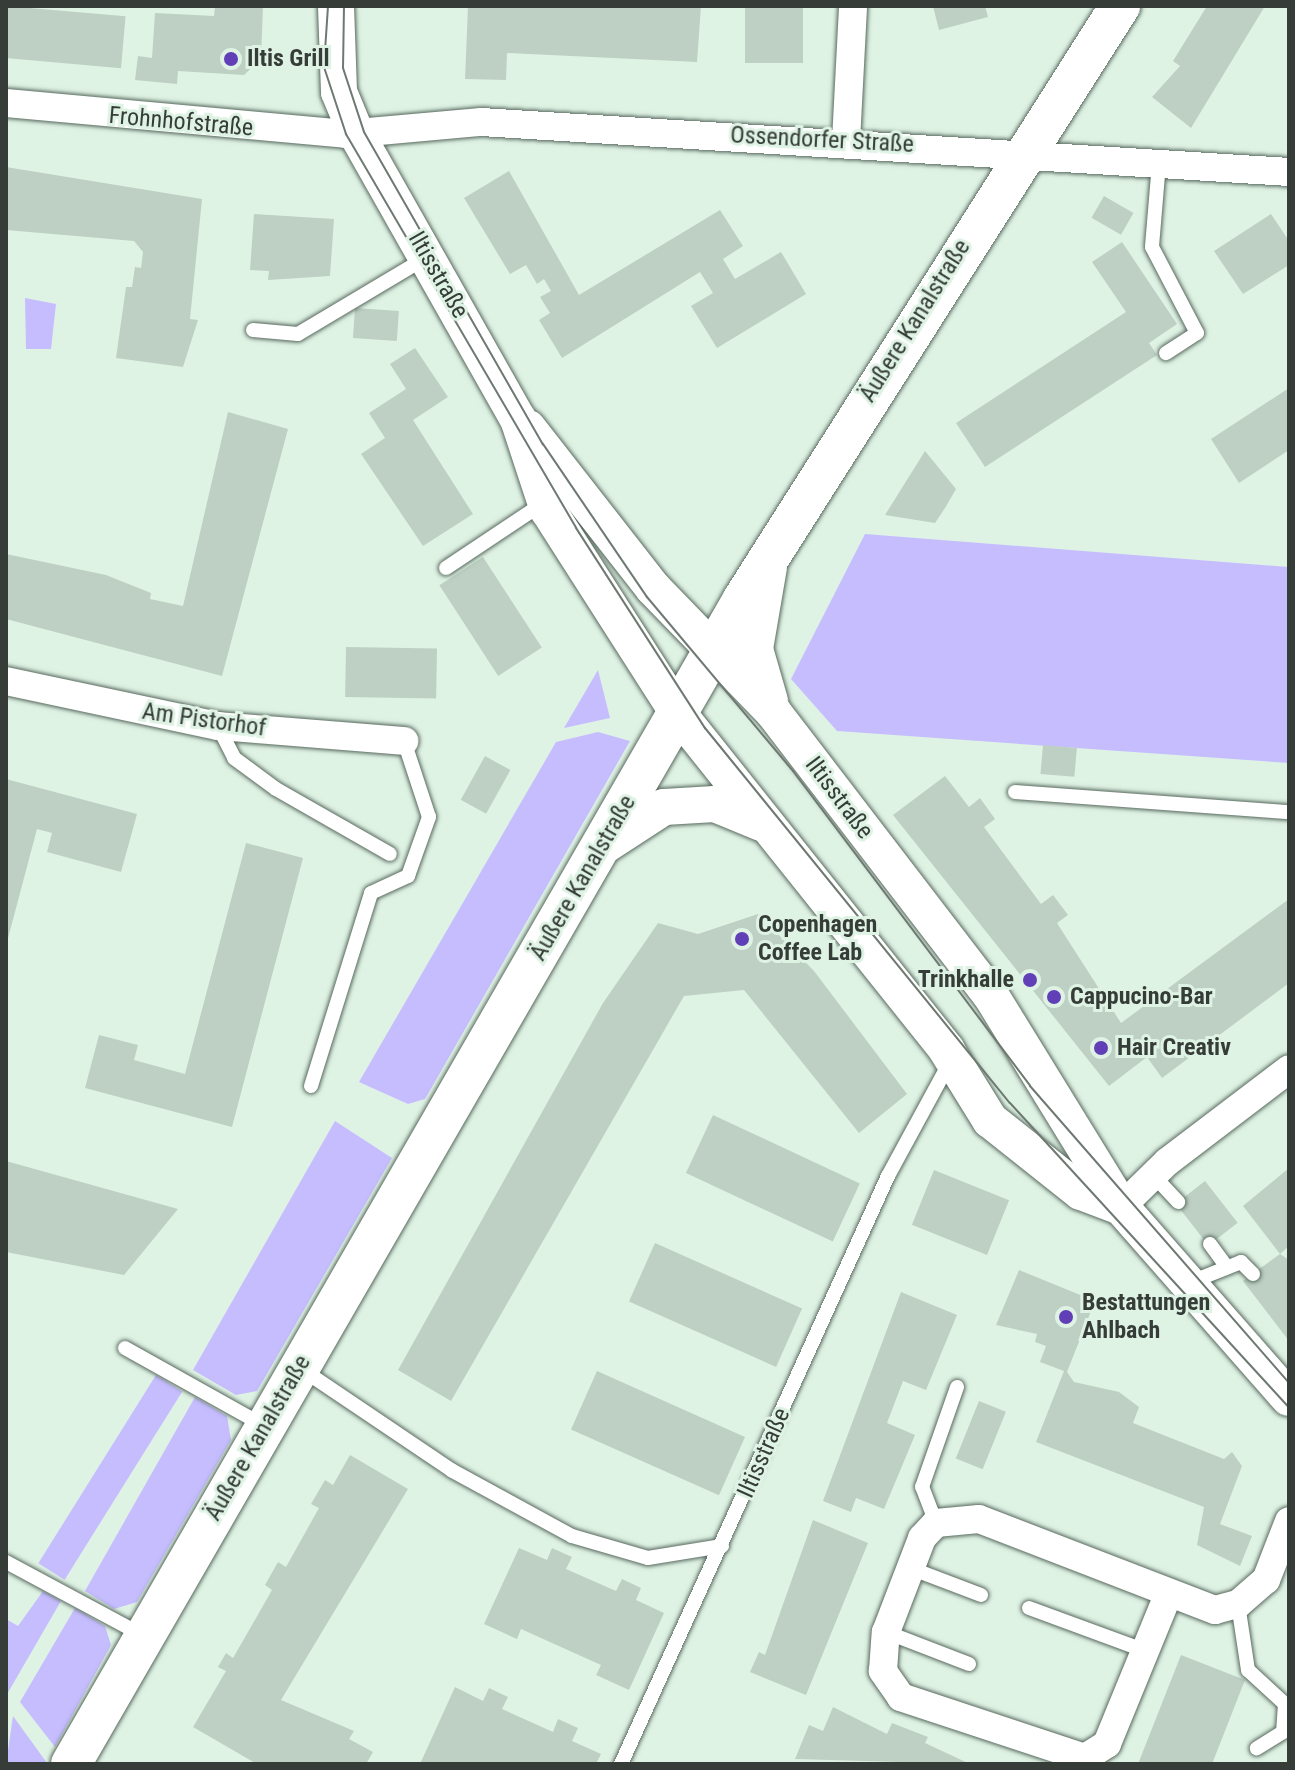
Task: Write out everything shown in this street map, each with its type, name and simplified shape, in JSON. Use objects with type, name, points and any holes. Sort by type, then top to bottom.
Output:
[{"type":"main road","name":"Äußere Kanalstraße","points":[[71,1764],[146,1638],[263,1425],[774,548],[1120,6]]},
{"type":"street","name":"Iltisstraße","points":[[336,6],[339,92],[356,133],[518,419],[653,588],[774,713],[990,994],[1121,1207],[1187,1285],[1287,1392]]},
{"type":"street","points":[[846,141],[853,6]]},
{"type":"street","name":"Frohnhofstraße","points":[[6,103],[356,133]]},
{"type":"street","name":"Ossendorfer Straße","points":[[356,133],[481,122],[1025,151],[1289,172]]},
{"type":"street","name":"Iltisstraße","points":[[518,419],[546,502],[678,713],[761,823],[952,1058],[990,1120],[1081,1192],[1121,1207]]},
{"type":"street","points":[[774,548],[755,649],[774,713]]},
{"type":"street","name":"Am Pistorhof","points":[[6,681],[218,726],[404,741]]},
{"type":"street","points":[[600,849],[664,807],[715,804],[761,823]]},
{"type":"street","points":[[1121,1207],[1153,1175],[1289,1069]]},
{"type":"street","points":[[1168,1595],[1107,1744],[1097,1753],[1071,1757],[901,1697],[883,1671],[886,1632],[910,1568],[936,1523],[979,1519],[1168,1595],[1215,1610],[1238,1604],[1266,1580],[1289,1521]]},
{"type":"lane","points":[[1159,163],[1152,247],[1197,333],[1166,353]]},
{"type":"lane","points":[[253,330],[298,334],[428,257]]},
{"type":"lane","points":[[446,568],[546,502]]},
{"type":"lane","points":[[218,726],[234,758],[265,782],[390,854]]},
{"type":"lane","points":[[311,1086],[371,893],[408,876],[429,817],[404,741]]},
{"type":"lane","points":[[1015,792],[1289,812]]},
{"type":"lane","name":"Iltisstraße","points":[[621,1764],[888,1176],[952,1058]]},
{"type":"lane","points":[[1153,1175],[1178,1202]]},
{"type":"lane","points":[[1210,1244],[1227,1267]]},
{"type":"lane","points":[[1187,1285],[1241,1262],[1253,1274]]},
{"type":"lane","points":[[125,1348],[263,1425]]},
{"type":"lane","points":[[299,1367],[451,1470],[572,1536],[648,1558],[722,1546]]},
{"type":"lane","points":[[936,1523],[922,1487],[957,1387]]},
{"type":"lane","points":[[6,1562],[146,1638]]},
{"type":"lane","points":[[910,1568],[981,1595]]},
{"type":"lane","points":[[1238,1604],[1248,1670],[1285,1704],[1283,1732],[1257,1748]]},
{"type":"lane","points":[[1029,1608],[1146,1651]]},
{"type":"lane","points":[[886,1632],[969,1664]]},
{"type":"shaded area","points":[[25,298],[56,304],[51,349],[26,349]]},
{"type":"shaded area","points":[[865,534],[1289,567],[1289,763],[837,731],[791,679]]},
{"type":"shaded area","points":[[598,670],[610,718],[564,728]]},
{"type":"shaded area","points":[[598,732],[630,741],[425,1099],[408,1104],[359,1082],[556,742]]},
{"type":"shaded area","points":[[335,1121],[392,1158],[257,1391],[236,1395],[193,1370]]},
{"type":"shaded area","points":[[156,1375],[182,1391],[65,1580],[38,1563]]},
{"type":"shaded area","points":[[195,1397],[227,1416],[231,1440],[137,1602],[114,1609],[85,1591]]},
{"type":"shaded area","points":[[43,1591],[61,1601],[6,1696],[6,1619],[18,1626]]},
{"type":"shaded area","points":[[75,1608],[105,1626],[111,1645],[55,1747],[20,1702]]},
{"type":"shaded area","points":[[13,1716],[47,1763],[46,1764],[6,1764]]},
{"type":"building","points":[[7,6],[126,16],[121,68],[6,58]]},
{"type":"building","points":[[215,6],[263,6],[261,59],[244,75],[178,71],[177,84],[135,80],[138,56],[152,58],[155,13],[214,16]]},
{"type":"building","points":[[468,6],[701,6],[697,62],[507,53],[506,80],[465,79]]},
{"type":"building","points":[[745,6],[803,6],[803,63],[745,63]]},
{"type":"building","points":[[933,6],[985,6],[988,17],[939,30]]},
{"type":"building","points":[[1207,6],[1265,6],[1191,128],[1152,97],[1180,66],[1173,61]]},
{"type":"building","points":[[6,167],[202,199],[190,319],[198,320],[183,367],[116,358],[126,287],[132,287],[135,267],[141,268],[143,252],[134,241],[6,230]]},
{"type":"building","points":[[509,171],[579,295],[720,210],[743,246],[723,259],[735,279],[781,252],[806,294],[717,348],[691,306],[713,293],[700,272],[562,358],[539,320],[550,313],[540,297],[551,291],[544,279],[537,284],[526,265],[510,274],[464,198]]},
{"type":"building","points":[[1104,196],[1133,213],[1121,235],[1092,218]]},
{"type":"building","points":[[254,214],[334,219],[330,276],[268,280],[269,271],[250,270]]},
{"type":"building","points":[[1271,214],[1289,241],[1289,265],[1243,294],[1214,251]]},
{"type":"building","points":[[1122,242],[1177,324],[1149,343],[1157,355],[985,467],[956,423],[1126,312],[1092,262]]},
{"type":"building","points":[[355,308],[399,311],[397,341],[353,338]]},
{"type":"building","points":[[415,348],[448,397],[413,420],[473,514],[423,546],[361,454],[385,438],[369,413],[406,389],[390,364]]},
{"type":"building","points":[[1289,388],[1289,450],[1239,483],[1211,439]]},
{"type":"building","points":[[228,412],[288,429],[222,676],[6,619],[6,554],[106,575],[151,593],[150,599],[183,606]]},
{"type":"building","points":[[925,451],[956,489],[945,508],[935,523],[885,515]]},
{"type":"building","points":[[483,557],[542,648],[498,676],[439,585]]},
{"type":"building","points":[[346,647],[437,649],[436,699],[345,697]]},
{"type":"building","points":[[1043,745],[1077,748],[1074,777],[1040,774]]},
{"type":"building","points":[[485,756],[510,770],[486,814],[461,800]]},
{"type":"building","points":[[945,776],[969,807],[980,798],[995,819],[984,827],[1041,904],[1053,895],[1068,915],[1057,923],[1121,1023],[1289,899],[1289,983],[1162,1078],[1147,1057],[1109,1086],[893,815]]},
{"type":"building","points":[[6,779],[137,814],[121,872],[47,852],[52,833],[37,829],[7,942]]},
{"type":"building","points":[[246,843],[303,858],[232,1127],[85,1088],[99,1035],[138,1045],[134,1060],[185,1074]]},
{"type":"building","points":[[758,914],[814,971],[907,1094],[859,1133],[744,990],[684,996],[451,1401],[398,1370],[603,1003],[658,923],[698,934]]},
{"type":"building","points":[[713,1115],[860,1183],[833,1241],[686,1173]]},
{"type":"building","points":[[6,1161],[178,1209],[124,1275],[6,1252]]},
{"type":"building","points":[[1289,1168],[1289,1246],[1280,1254],[1243,1206]]},
{"type":"building","points":[[934,1170],[1009,1200],[987,1255],[912,1225]]},
{"type":"building","points":[[1205,1181],[1238,1223],[1208,1246],[1176,1204]]},
{"type":"building","points":[[655,1243],[802,1308],[776,1367],[629,1301]]},
{"type":"building","points":[[1280,1254],[1289,1260],[1289,1341],[1243,1281]]},
{"type":"building","points":[[1019,1270],[1095,1301],[1067,1372],[1074,1382],[1119,1392],[1139,1407],[1133,1423],[1224,1459],[1232,1452],[1242,1466],[1220,1524],[1252,1536],[1240,1566],[1197,1545],[1204,1507],[1036,1442],[1064,1371],[1040,1362],[1046,1346],[1035,1342],[1037,1334],[996,1325]]},
{"type":"building","points":[[901,1292],[957,1315],[926,1390],[903,1381],[887,1423],[915,1435],[884,1509],[856,1498],[851,1512],[823,1501]]},
{"type":"building","points":[[597,1371],[745,1437],[719,1495],[571,1429]]},
{"type":"building","points":[[979,1401],[1006,1412],[983,1469],[956,1458]]},
{"type":"building","points":[[350,1455],[408,1489],[281,1700],[354,1731],[349,1739],[373,1752],[366,1764],[257,1764],[193,1727],[226,1671],[218,1667],[226,1653],[233,1658],[272,1590],[265,1585],[278,1562],[286,1567],[319,1508],[311,1504],[325,1480],[333,1485]]},
{"type":"building","points":[[813,1520],[868,1543],[806,1695],[750,1672],[759,1652],[765,1655]]},
{"type":"building","points":[[519,1548],[547,1560],[552,1548],[572,1557],[566,1569],[616,1591],[622,1579],[641,1588],[636,1600],[664,1613],[629,1690],[596,1675],[601,1665],[521,1629],[517,1639],[484,1624]]},
{"type":"building","points":[[1181,1655],[1245,1680],[1212,1764],[1138,1764]]},
{"type":"building","points":[[455,1687],[483,1701],[489,1688],[508,1697],[502,1709],[553,1732],[558,1719],[578,1728],[572,1741],[601,1754],[596,1764],[420,1764]]},
{"type":"building","points":[[833,1707],[887,1734],[892,1723],[928,1737],[925,1743],[970,1764],[795,1759],[809,1725],[823,1731]]},
{"type":"tram line","points":[[328,6],[324,67],[346,134],[576,528],[705,728],[1010,1103],[1289,1407]]},
{"type":"tram line","points":[[344,6],[343,68],[364,132],[543,444],[647,597],[793,771],[1030,1086],[1289,1383]]},
{"type":"place","name":"Iltis Grill","points":[[231,59]]},
{"type":"place","name":"Copenhagen Coffee Lab","points":[[742,939]]},
{"type":"place","name":"Trinkhalle","points":[[1030,980]]},
{"type":"place","name":"Cappucino-Bar","points":[[1054,997]]},
{"type":"place","name":"Hair Creativ","points":[[1101,1048]]},
{"type":"place","name":"Bestattungen Ahlbach","points":[[1066,1317]]}]
